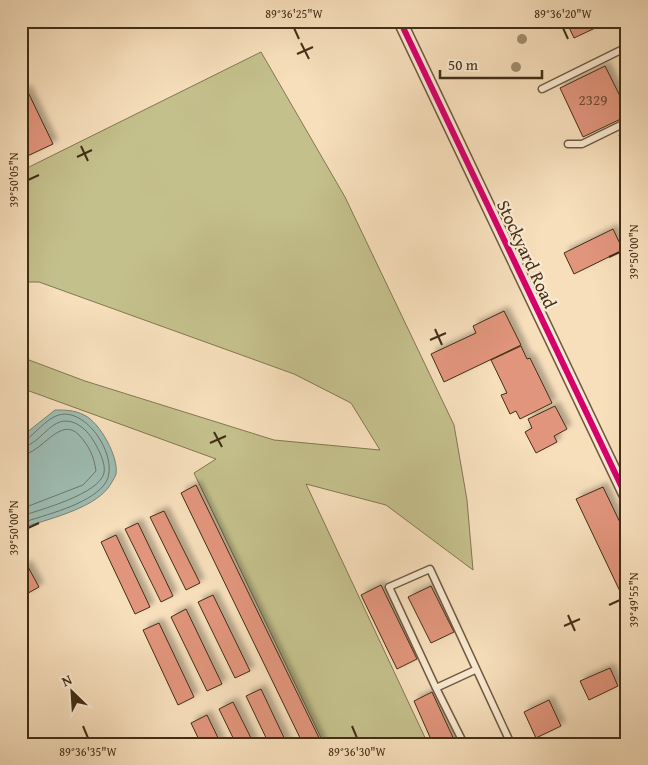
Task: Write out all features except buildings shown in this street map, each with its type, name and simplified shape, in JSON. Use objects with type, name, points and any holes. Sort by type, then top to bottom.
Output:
[{"type":"street","name":"Stockyard Road","points":[[400,21],[627,498]]},
{"type":"lane","points":[[542,89],[627,46]]},
{"type":"lane","points":[[568,144],[582,144],[627,122]]},
{"type":"lane","points":[[464,744],[389,587],[430,569],[510,744]]},
{"type":"lane","points":[[436,688],[475,670]]},
{"type":"shaded area","points":[[261,52],[345,197],[454,425],[467,500],[473,570],[386,505],[306,484],[428,744],[324,744],[194,473],[216,459],[21,388],[21,357],[85,381],[274,440],[380,450],[351,403],[294,374],[39,282],[21,282],[21,171]]},
{"type":"water","points":[[55,410],[80,413],[96,425],[107,441],[115,459],[116,474],[108,488],[91,502],[68,513],[21,528],[21,437]]},
{"type":"cycle path","points":[[400,21],[627,498]]}]
